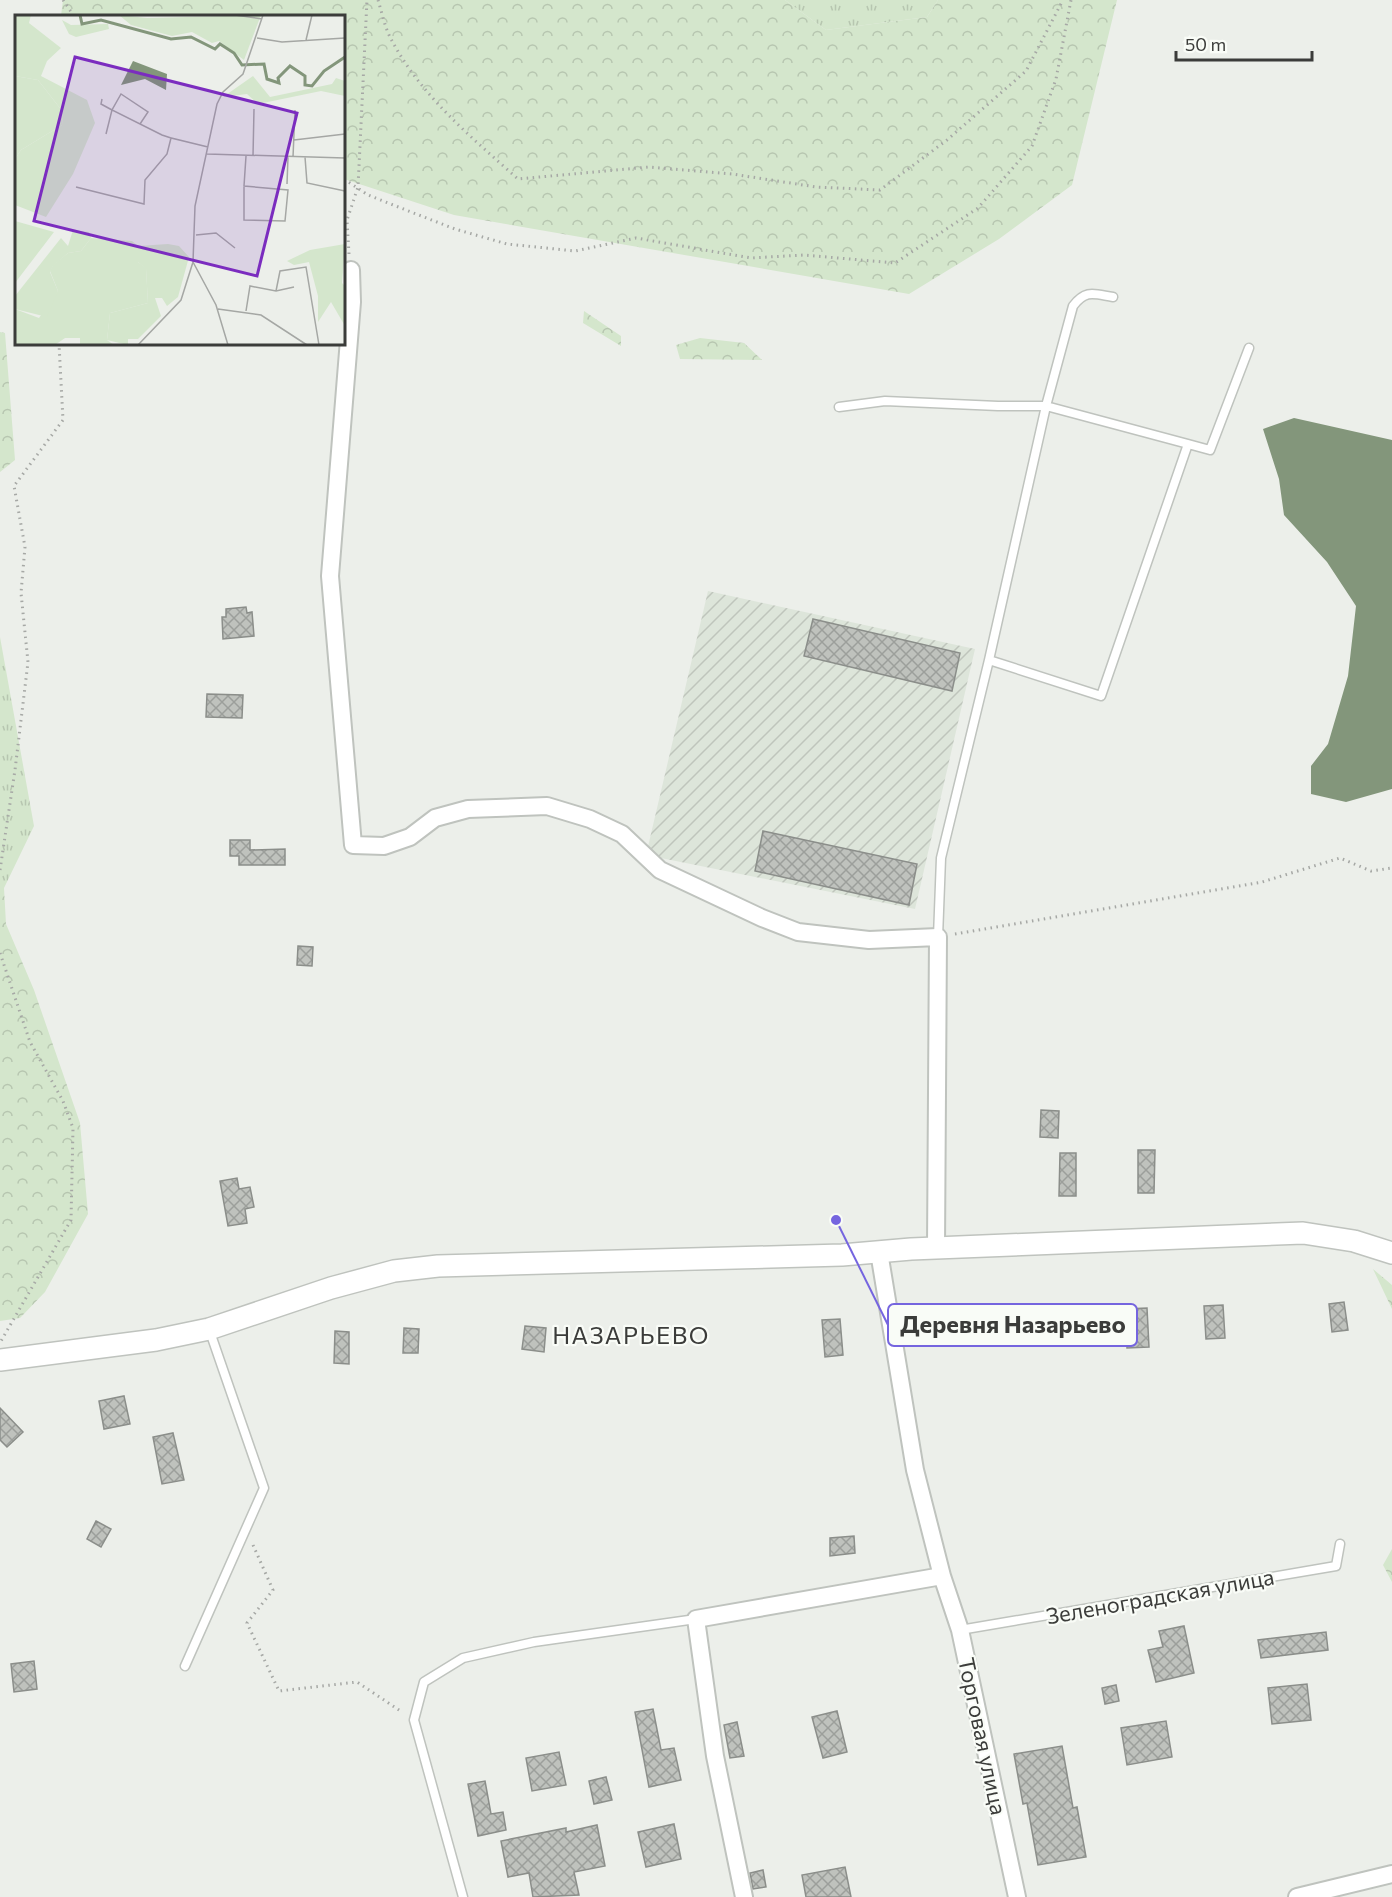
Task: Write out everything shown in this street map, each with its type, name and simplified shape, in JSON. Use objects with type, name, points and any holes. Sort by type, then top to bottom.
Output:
[{"type":"street","points":[[351,270],[352,302],[330,576],[353,845],[384,846],[410,837],[435,818],[468,809],[547,806],[590,819],[622,834],[660,870],[762,918],[798,932],[869,940],[938,937],[936,1248]]},
{"type":"street","points":[[0,1360],[156,1340],[209,1329],[331,1288],[394,1271],[438,1266],[784,1257],[936,1248],[1304,1233],[1354,1241],[1392,1253]]},
{"type":"street","name":"Торговая улица","points":[[879,1252],[915,1470],[942,1576],[960,1630],[1017,1897]]},
{"type":"street","points":[[744,1897],[715,1756],[696,1619],[942,1576]]},
{"type":"street","points":[[1297,1897],[1392,1874]]},
{"type":"lane","points":[[938,937],[941,858],[989,660],[1046,406],[1073,306],[1081,296],[1090,293],[1113,297]]},
{"type":"lane","points":[[839,407],[885,401],[1046,406],[1210,450],[1249,348]]},
{"type":"lane","points":[[989,660],[1101,696],[1188,444]]},
{"type":"lane","points":[[184,1666],[264,1488],[209,1329]]},
{"type":"lane","name":"Зеленоградская улица","points":[[960,1630],[1336,1566],[1340,1544]]},
{"type":"lane","points":[[463,1897],[414,1720],[424,1682],[463,1658],[534,1642],[696,1619]]},
{"type":"path","points":[[63,0],[73,15]]},
{"type":"path","points":[[351,270],[347,220],[358,186],[367,0]]},
{"type":"path","points":[[378,0],[390,38],[419,84],[473,139],[518,178],[649,167],[732,174],[816,187],[880,190],[947,140],[1026,70],[1063,0]]},
{"type":"path","points":[[345,179],[368,195],[455,229],[507,244],[574,251],[636,238],[752,258],[804,255],[895,263],[978,208],[1032,146],[1056,79],[1071,0]]},
{"type":"path","points":[[0,870],[28,662],[21,592],[25,547],[14,486],[63,420],[59,345]]},
{"type":"path","points":[[938,937],[1002,928],[1262,882],[1340,858],[1371,871],[1392,868]]},
{"type":"path","points":[[0,953],[30,1042],[63,1101],[73,1128],[71,1220],[0,1343]]},
{"type":"path","points":[[246,1528],[273,1590],[247,1623],[279,1691],[357,1682],[414,1720]]},
{"type":"shaded area","points":[[1294,418],[1392,440],[1392,789],[1346,802],[1311,794],[1311,766],[1328,744],[1348,676],[1356,606],[1327,562],[1284,515],[1279,479],[1263,429]]},
{"type":"shaded area","points":[[708,591],[975,649],[915,909],[646,855]]},
{"type":"green space","points":[[63,0],[785,0],[826,30],[927,17],[938,0],[1117,0],[1072,185],[999,239],[909,294],[454,215],[345,179],[345,15],[61,15]]},
{"type":"green space","points":[[785,0],[938,0],[927,17],[826,30]]},
{"type":"green space","points":[[584,311],[621,336],[621,346],[583,323]]},
{"type":"green space","points":[[0,332],[5,333],[15,460],[0,472]]},
{"type":"green space","points":[[700,338],[744,343],[762,360],[680,359],[676,345]]},
{"type":"green space","points":[[0,637],[34,826],[4,888],[0,888]]},
{"type":"green space","points":[[0,888],[4,888],[6,924],[34,990],[80,1123],[88,1214],[45,1292],[20,1318],[0,1321]]},
{"type":"green space","points":[[1373,1269],[1392,1285],[1392,1309]]},
{"type":"green space","points":[[1392,1549],[1392,1582],[1383,1565]]},
{"type":"building","points":[[246,607],[247,613],[252,612],[254,636],[223,639],[222,617],[226,617],[226,609]]},
{"type":"building","points":[[813,619],[960,653],[952,691],[804,656]]},
{"type":"building","points":[[207,694],[243,695],[242,718],[206,717]]},
{"type":"building","points":[[763,831],[917,864],[909,905],[755,871]]},
{"type":"building","points":[[230,840],[250,840],[250,850],[285,849],[285,865],[239,865],[239,856],[230,856]]},
{"type":"building","points":[[298,946],[313,947],[312,966],[297,965]]},
{"type":"building","points":[[1041,1110],[1059,1111],[1058,1138],[1040,1137]]},
{"type":"building","points":[[1138,1150],[1155,1150],[1154,1193],[1138,1193]]},
{"type":"building","points":[[1060,1153],[1076,1153],[1076,1196],[1059,1196]]},
{"type":"building","points":[[237,1178],[239,1189],[250,1187],[254,1207],[245,1209],[247,1223],[228,1226],[220,1181]]},
{"type":"building","points":[[1344,1302],[1348,1330],[1332,1332],[1329,1304]]},
{"type":"building","points":[[1223,1305],[1225,1338],[1206,1339],[1204,1306]]},
{"type":"building","points":[[1147,1308],[1149,1347],[1127,1348],[1125,1309]]},
{"type":"building","points":[[840,1319],[843,1355],[825,1357],[822,1320]]},
{"type":"building","points":[[525,1326],[546,1328],[544,1352],[522,1349]]},
{"type":"building","points":[[404,1328],[419,1329],[418,1353],[403,1353]]},
{"type":"building","points":[[335,1331],[349,1332],[349,1364],[334,1363]]},
{"type":"building","points":[[124,1396],[130,1424],[104,1429],[99,1401]]},
{"type":"building","points":[[0,1408],[23,1432],[7,1447],[0,1440]]},
{"type":"building","points":[[173,1433],[184,1480],[162,1484],[153,1437]]},
{"type":"building","points":[[96,1521],[111,1529],[101,1547],[87,1539]]},
{"type":"building","points":[[854,1536],[855,1553],[830,1556],[830,1538]]},
{"type":"building","points":[[1184,1626],[1194,1673],[1156,1682],[1148,1650],[1163,1647],[1159,1631]]},
{"type":"building","points":[[1326,1632],[1328,1650],[1261,1658],[1258,1640]]},
{"type":"building","points":[[34,1661],[37,1689],[14,1692],[11,1664]]},
{"type":"building","points":[[1307,1684],[1311,1720],[1272,1724],[1268,1688]]},
{"type":"building","points":[[1116,1685],[1119,1701],[1105,1704],[1102,1688]]},
{"type":"building","points":[[653,1709],[661,1750],[674,1748],[681,1780],[649,1787],[635,1712]]},
{"type":"building","points":[[837,1711],[847,1752],[823,1758],[812,1717]]},
{"type":"building","points":[[1166,1721],[1172,1757],[1127,1765],[1121,1728]]},
{"type":"building","points":[[737,1722],[744,1756],[730,1758],[724,1725]]},
{"type":"building","points":[[1062,1746],[1073,1808],[1077,1807],[1086,1857],[1038,1865],[1027,1803],[1023,1804],[1014,1754]]},
{"type":"building","points":[[559,1752],[566,1785],[532,1791],[526,1758]]},
{"type":"building","points":[[606,1777],[612,1800],[594,1804],[589,1781]]},
{"type":"building","points":[[485,1781],[491,1814],[503,1812],[506,1830],[478,1836],[468,1784]]},
{"type":"building","points":[[674,1824],[681,1859],[646,1867],[638,1832]]},
{"type":"building","points":[[597,1825],[605,1866],[574,1872],[579,1895],[533,1897],[529,1873],[508,1877],[501,1841],[566,1828],[566,1832]]},
{"type":"building","points":[[845,1867],[851,1897],[806,1897],[802,1875]]},
{"type":"building","points":[[763,1870],[766,1887],[753,1889],[750,1873]]},
{"type":"place","name":"Деревня Назарьево","points":[[836,1220]]},
{"type":"district","name":"НАЗАРЬЕВО","points":[[631,1334]]}]
